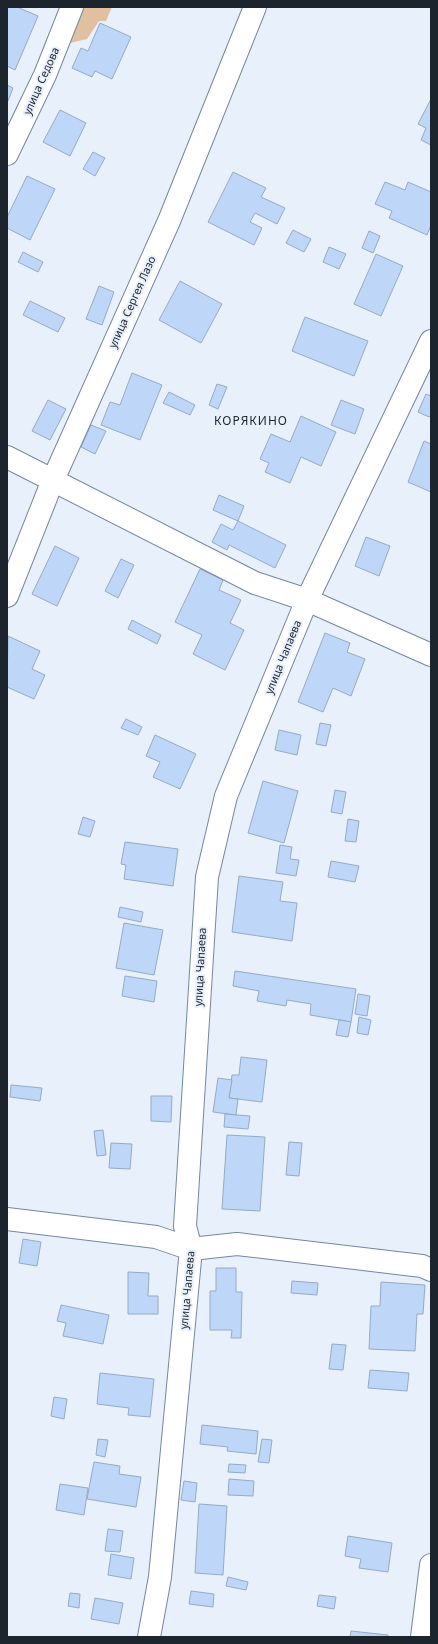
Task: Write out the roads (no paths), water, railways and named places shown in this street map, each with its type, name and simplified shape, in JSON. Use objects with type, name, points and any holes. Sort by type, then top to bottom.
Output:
[{"type":"street","name":"улица Седова","points":[[7,154],[45,75],[72,7]]},
{"type":"street","name":"улица Сергея Лазо","points":[[7,596],[53,480],[168,221],[255,7]]},
{"type":"street","name":"улица Чапаева","points":[[149,1637],[160,1577],[191,1249],[185,1226],[207,877],[226,796],[307,600],[431,341]]},
{"type":"street","points":[[7,457],[255,582],[307,600],[431,655]]},
{"type":"street","points":[[7,1219],[156,1237],[191,1249],[237,1244],[422,1266],[431,1270]]},
{"type":"street","points":[[422,1637],[431,1565]]},
{"type":"district","name":"КОРЯКИНО","points":[[251,421]]}]
